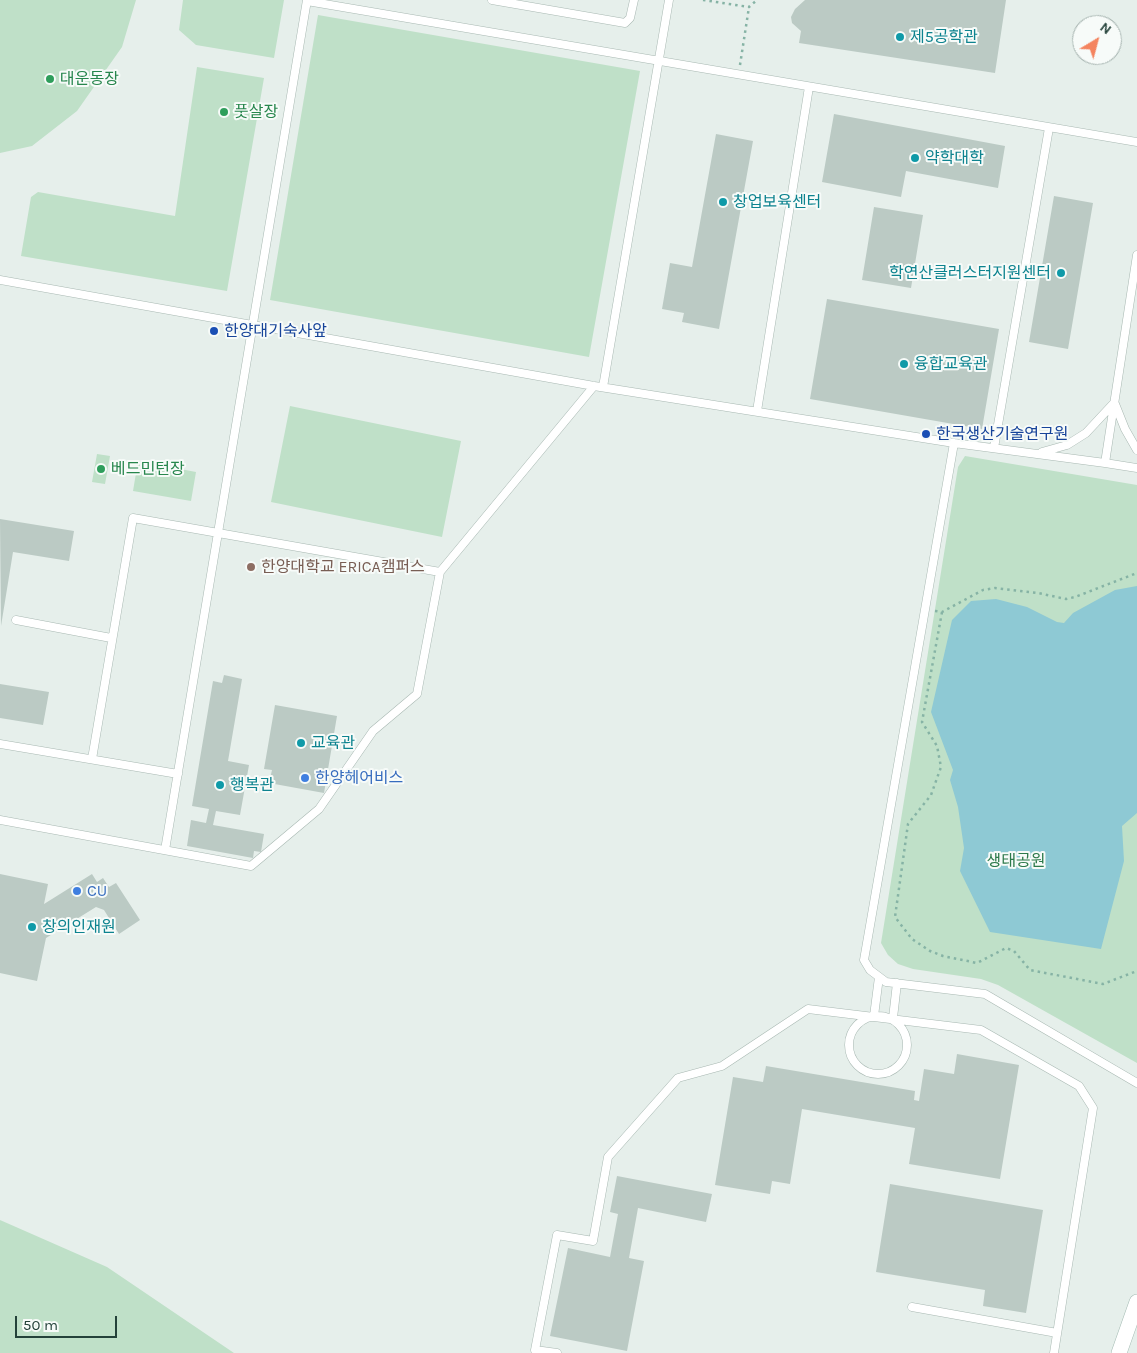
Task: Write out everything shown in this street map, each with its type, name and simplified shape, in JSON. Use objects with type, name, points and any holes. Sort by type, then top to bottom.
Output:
[{"type":"main road","points":[[1119,1353],[1137,1302]]},
{"type":"lane","points":[[165,850],[307,0],[1137,142]]},
{"type":"lane","points":[[492,0],[625,23],[630,18],[634,0]]},
{"type":"lane","points":[[0,820],[251,866],[319,809],[373,731],[417,694],[440,572],[599,386],[669,0]]},
{"type":"lane","points":[[757,411],[809,87]]},
{"type":"lane","points":[[994,448],[1049,128]]},
{"type":"lane","points":[[1105,463],[1137,255]]},
{"type":"lane","points":[[0,280],[599,386],[954,443],[1137,468]]},
{"type":"lane","points":[[1037,453],[1067,445],[1086,433],[1114,402]]},
{"type":"lane","points":[[1114,402],[1125,429],[1137,450]]},
{"type":"lane","points":[[954,443],[864,960],[870,970],[886,982],[985,994],[1137,1083]]},
{"type":"lane","points":[[92,759],[111,638],[133,518],[440,572]]},
{"type":"lane","points":[[16,620],[111,638]]},
{"type":"lane","points":[[0,744],[178,774]]},
{"type":"lane","points":[[877,1016],[879,976]]},
{"type":"lane","points":[[893,1018],[896,983]]},
{"type":"lane","points":[[557,1353],[536,1350],[557,1235],[593,1241],[608,1157],[678,1078],[722,1066],[808,1009],[981,1030],[1079,1086],[1093,1108],[1054,1353]]},
{"type":"lane","points":[[877,1016],[898,1024],[907,1041],[907,1051],[897,1067],[880,1074],[861,1069],[850,1054],[849,1044],[851,1035],[863,1021],[877,1016]]},
{"type":"lane","points":[[912,1307],[1057,1333]]},
{"type":"path","points":[[703,0],[749,7]]},
{"type":"path","points":[[738,74],[749,7],[757,0]]},
{"type":"path","points":[[1137,573],[1085,594],[1066,599],[995,588],[982,590],[942,612],[922,722],[937,746],[941,767],[931,795],[908,824],[895,917],[912,939],[930,951],[943,956],[977,963],[1006,948],[1014,951],[1030,970],[1103,984],[1137,971]]},
{"type":"green space","name":"대운동장","points":[[0,0],[136,0],[122,47],[77,111],[32,146],[0,153]]},
{"type":"green space","points":[[183,0],[284,0],[274,58],[196,45],[179,30]]},
{"type":"green space","points":[[318,15],[640,71],[589,357],[270,300]]},
{"type":"green space","points":[[197,67],[264,78],[227,291],[21,256],[31,197],[38,192],[175,216]]},
{"type":"green space","points":[[290,406],[461,441],[442,537],[271,502]]},
{"type":"green space","name":"베드민턴장","points":[[97,454],[110,456],[105,484],[92,482]]},
{"type":"green space","name":"생태공원","points":[[965,456],[1137,485],[1137,1063],[998,985],[981,979],[913,969],[898,964],[888,955],[881,943],[958,467]]},
{"type":"green space","points":[[138,461],[196,472],[191,501],[133,491]]},
{"type":"green space","points":[[0,1220],[107,1267],[234,1353],[0,1353]]},
{"type":"water","points":[[1137,586],[1137,813],[1122,826],[1124,861],[1101,949],[990,932],[960,871],[964,848],[958,807],[950,780],[953,770],[931,712],[952,620],[971,601],[996,599],[1027,607],[1057,622],[1064,623],[1073,613],[1115,590]]},
{"type":"building","name":"제5공학관","points":[[805,0],[1006,0],[995,73],[799,43],[801,31],[792,23],[791,17],[795,9]]},
{"type":"building","name":"약학대학","points":[[834,114],[1005,146],[998,188],[906,171],[901,197],[822,182]]},
{"type":"building","name":"창업보육센터","points":[[716,134],[753,141],[719,329],[682,322],[684,313],[662,309],[670,263],[692,267]]},
{"type":"building","name":"학연산클러스터지원센터","points":[[1054,196],[1093,203],[1068,349],[1029,342]]},
{"type":"building","points":[[874,207],[923,215],[911,288],[862,280]]},
{"type":"building","name":"융합교육관","points":[[827,299],[999,329],[982,429],[810,399]]},
{"type":"building","points":[[0,519],[74,531],[69,561],[13,552],[1,626]]},
{"type":"building","name":"행복관","points":[[224,675],[242,679],[228,761],[249,765],[240,815],[216,811],[213,825],[264,834],[261,852],[254,851],[253,858],[187,846],[191,820],[206,823],[209,809],[192,806],[213,681],[222,683]]},
{"type":"building","points":[[0,684],[49,692],[43,725],[0,718]]},
{"type":"building","name":"교육관","points":[[275,705],[337,716],[324,793],[269,783],[272,770],[264,769]]},
{"type":"building","name":"창의인재원","points":[[0,874],[48,884],[44,904],[92,874],[97,882],[103,878],[109,887],[116,883],[140,920],[119,934],[104,910],[96,907],[46,938],[37,981],[0,973]]},
{"type":"building","points":[[957,1054],[1019,1065],[1000,1179],[909,1164],[915,1128],[802,1109],[790,1184],[772,1181],[770,1194],[715,1185],[733,1077],[763,1082],[766,1066],[915,1091],[914,1100],[919,1101],[924,1069],[954,1074]]},
{"type":"building","points":[[617,1176],[712,1194],[706,1222],[638,1208],[629,1258],[644,1261],[627,1351],[550,1336],[568,1248],[610,1257],[618,1214],[610,1212]]},
{"type":"building","points":[[890,1184],[1043,1210],[1026,1313],[983,1306],[985,1290],[876,1272]]},
{"type":"place","name":"제5공학관","points":[[900,37]]},
{"type":"place","name":"대운동장","points":[[50,79]]},
{"type":"place","name":"풋살장","points":[[224,112]]},
{"type":"place","name":"약학대학","points":[[915,158]]},
{"type":"place","name":"창업보육센터","points":[[723,202]]},
{"type":"place","name":"학연산클러스터지원센터","points":[[1061,273]]},
{"type":"place","name":"한양대기숙사앞","points":[[214,331]]},
{"type":"place","name":"융합교육관","points":[[904,364]]},
{"type":"place","name":"한국생산기술연구원","points":[[926,434]]},
{"type":"place","name":"베드민턴장","points":[[101,469]]},
{"type":"place","name":"한양대학교 ERICA캠퍼스","points":[[251,567]]},
{"type":"place","name":"교육관","points":[[301,743]]},
{"type":"place","name":"한양헤어비스","points":[[305,778]]},
{"type":"place","name":"행복관","points":[[220,785]]},
{"type":"place","name":"CU","points":[[77,891]]},
{"type":"place","name":"창의인재원","points":[[32,927]]}]
